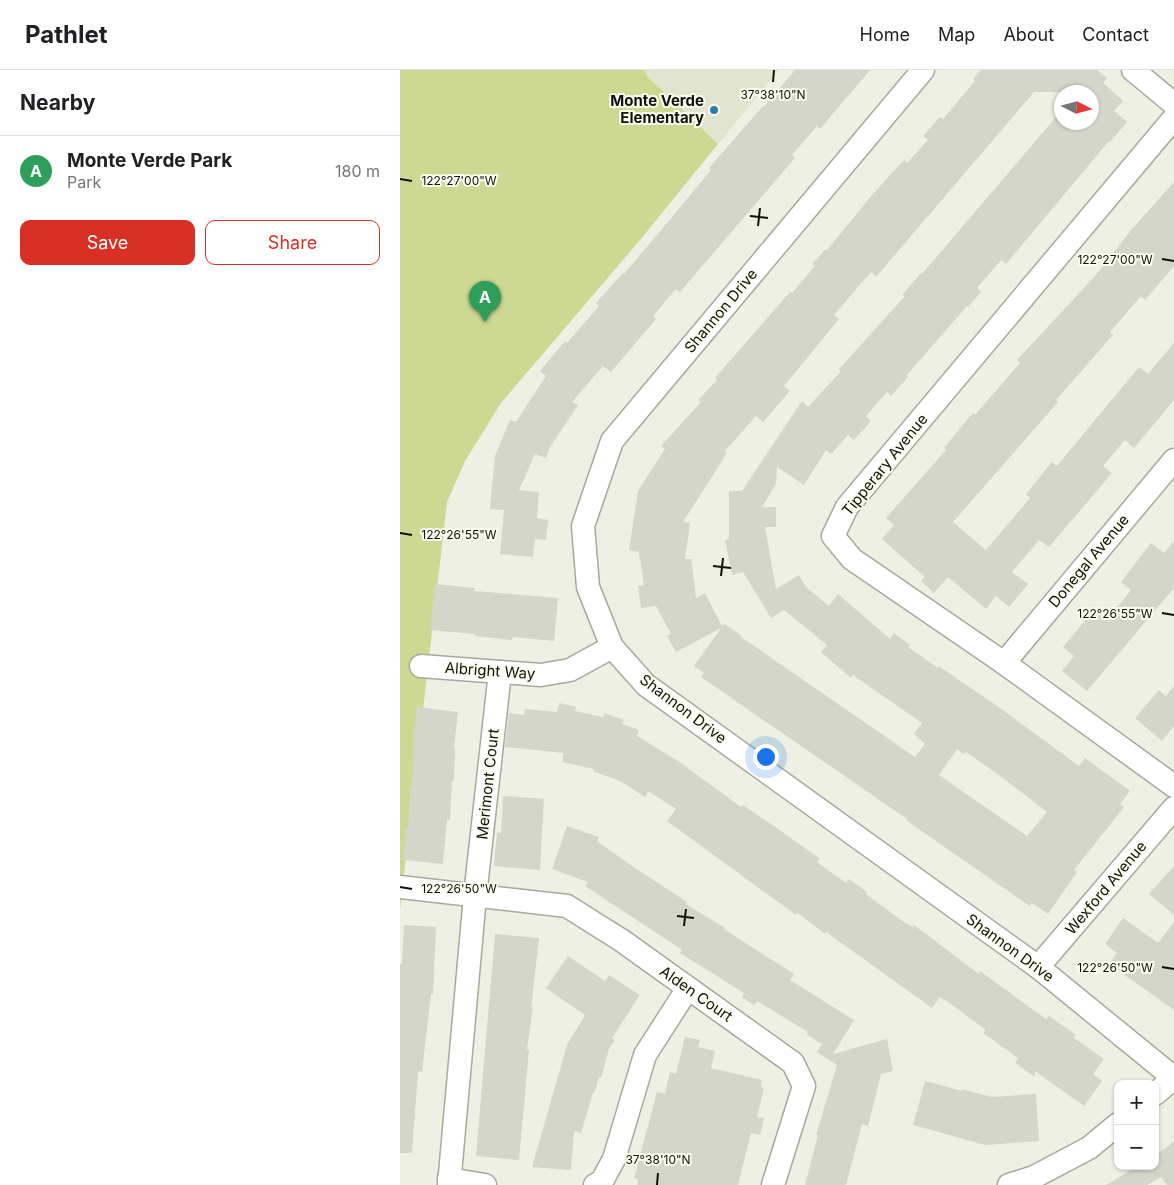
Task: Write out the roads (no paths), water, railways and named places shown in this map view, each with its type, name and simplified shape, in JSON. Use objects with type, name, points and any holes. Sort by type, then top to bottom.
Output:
[{"type":"street","name":"Shannon Drive","points":[[923,70],[612,441],[584,526],[588,587],[612,647],[646,685],[1038,967],[1174,1078]]},
{"type":"street","points":[[1133,70],[1174,104]]},
{"type":"street","name":"Tipperary Avenue","points":[[1174,118],[847,507],[833,536],[852,559],[1004,663],[1174,786]]},
{"type":"street","name":"Donegal Avenue","points":[[1004,663],[1174,460]]},
{"type":"street","name":"Albright Way","points":[[421,666],[542,675],[570,670],[612,647]]},
{"type":"street","name":"Merimont Court","points":[[475,896],[500,672]]},
{"type":"street","name":"Wexford Avenue","points":[[1038,967],[1174,808]]},
{"type":"street","name":"Alden Court","points":[[400,887],[567,906],[621,940],[793,1063],[804,1086],[774,1185]]},
{"type":"street","points":[[475,896],[449,1182],[486,1185]]},
{"type":"street","points":[[595,1185],[602,1181],[614,1159],[645,1055],[688,988]]},
{"type":"street","points":[[1159,1091],[1174,1078]]},
{"type":"street","points":[[1009,1185],[1034,1177],[1089,1148],[1117,1125]]},
{"type":"place","name":"Monte Verde Elementary","points":[[714,110]]},
{"type":"place","name":"Monte Verde Park","points":[[485,322]]}]
